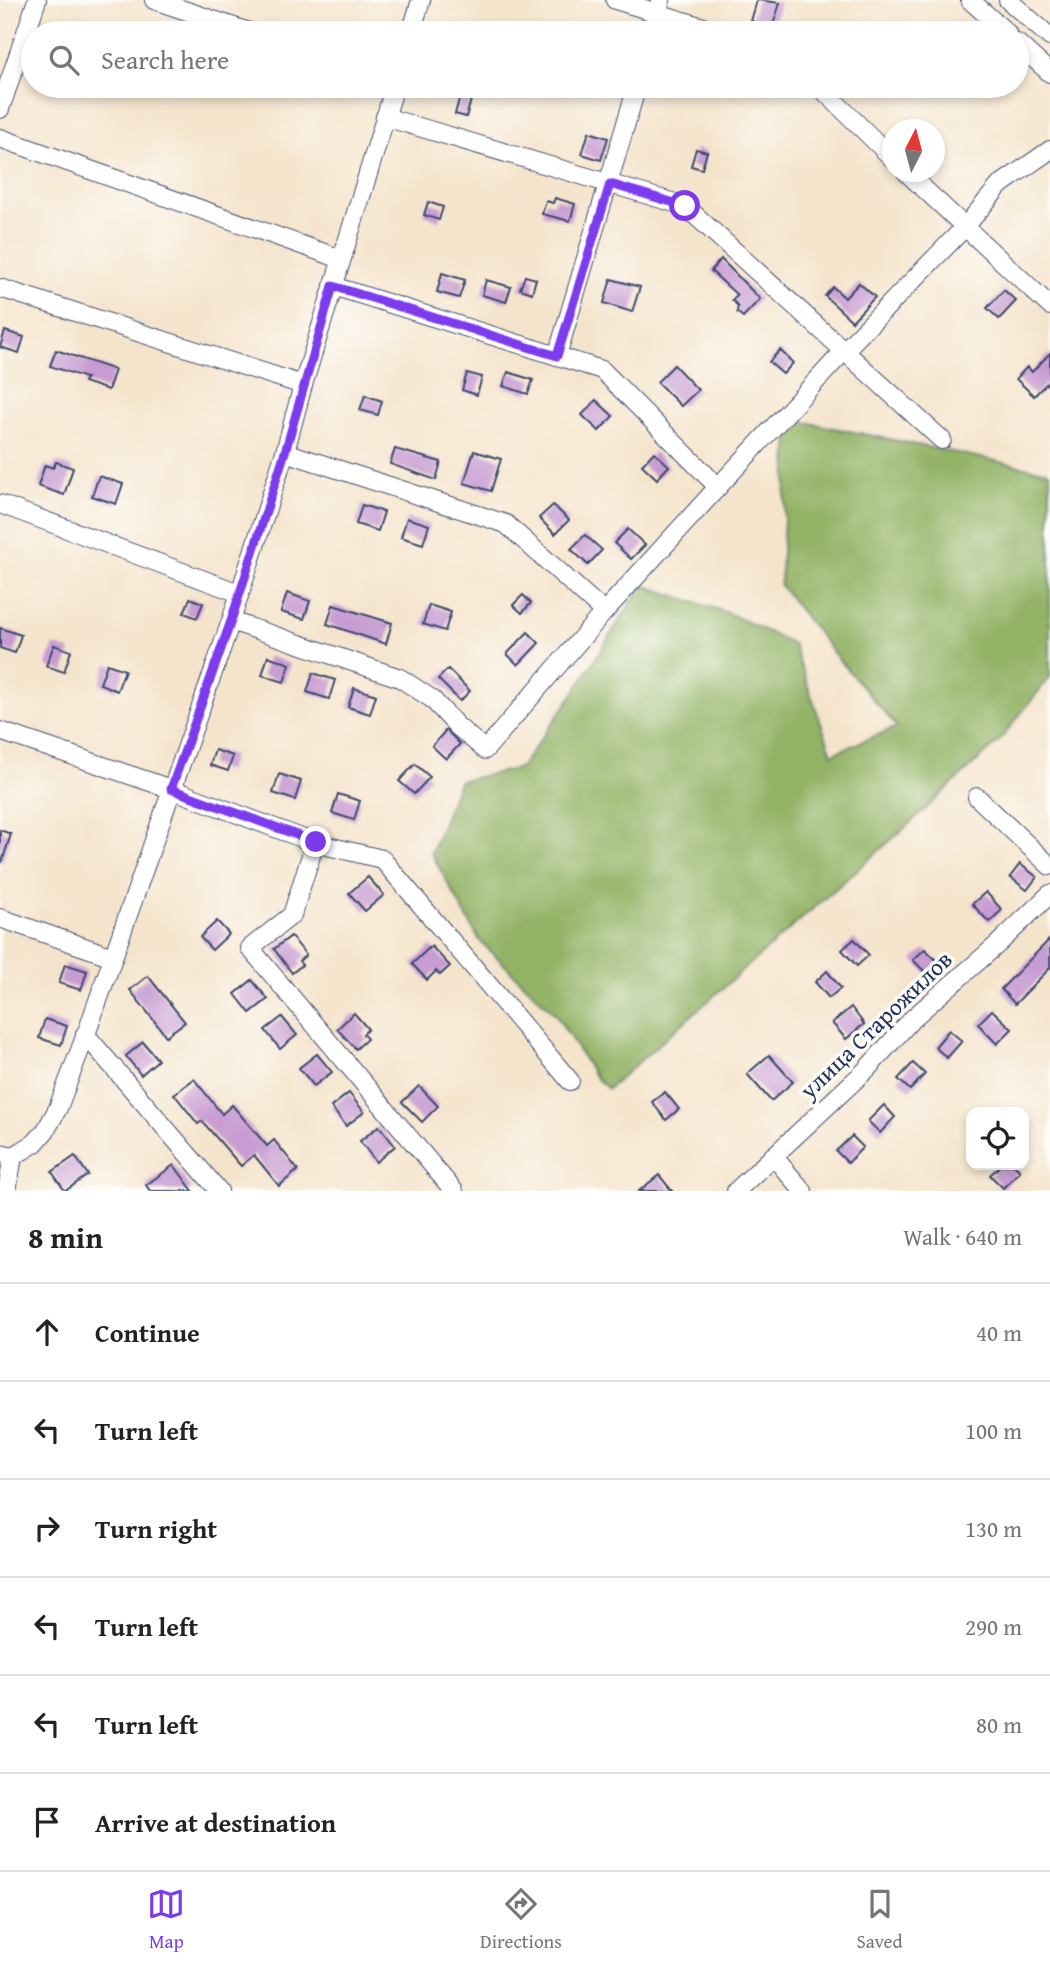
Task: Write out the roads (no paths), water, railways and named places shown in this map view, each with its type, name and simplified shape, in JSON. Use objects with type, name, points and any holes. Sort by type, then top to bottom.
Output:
[{"type":"street","points":[[30,21],[37,0]]},
{"type":"street","points":[[154,0],[216,21]]},
{"type":"street","points":[[415,21],[421,0]]},
{"type":"street","points":[[615,0],[659,6],[695,21]]},
{"type":"street","points":[[970,0],[994,21]]},
{"type":"street","points":[[1009,0],[1050,37]]},
{"type":"street","points":[[0,109],[21,47]]},
{"type":"street","points":[[1029,54],[1050,73]]},
{"type":"street","points":[[7,1191],[6,1154],[35,1143],[58,1108],[113,957],[231,621],[285,452],[391,98]]},
{"type":"street","points":[[557,356],[634,98]]},
{"type":"street","points":[[831,98],[882,148]]},
{"type":"street","points":[[385,117],[685,206],[942,440]]},
{"type":"street","points":[[0,138],[341,260]]},
{"type":"street","points":[[231,621],[400,678],[432,699],[457,726],[485,750],[718,486],[964,228],[1000,185],[1050,149]]},
{"type":"street","points":[[916,182],[1050,306]]},
{"type":"street","points":[[333,286],[602,370],[718,486]]},
{"type":"street","points":[[0,288],[303,385]]},
{"type":"street","points":[[285,452],[506,524],[604,612]]},
{"type":"street","points":[[0,504],[239,593]]},
{"type":"street","points":[[0,731],[316,842],[382,859],[570,1081]]},
{"type":"street","points":[[977,797],[1050,866]]},
{"type":"street","points":[[316,842],[292,915],[250,948],[454,1191]]},
{"type":"street","name":"улица Старожилов","points":[[736,1191],[866,1070],[912,1018],[999,944],[1050,894]]},
{"type":"street","points":[[0,918],[113,957]]},
{"type":"street","points":[[85,1034],[219,1191]]},
{"type":"street","points":[[773,1156],[803,1191]]}]
